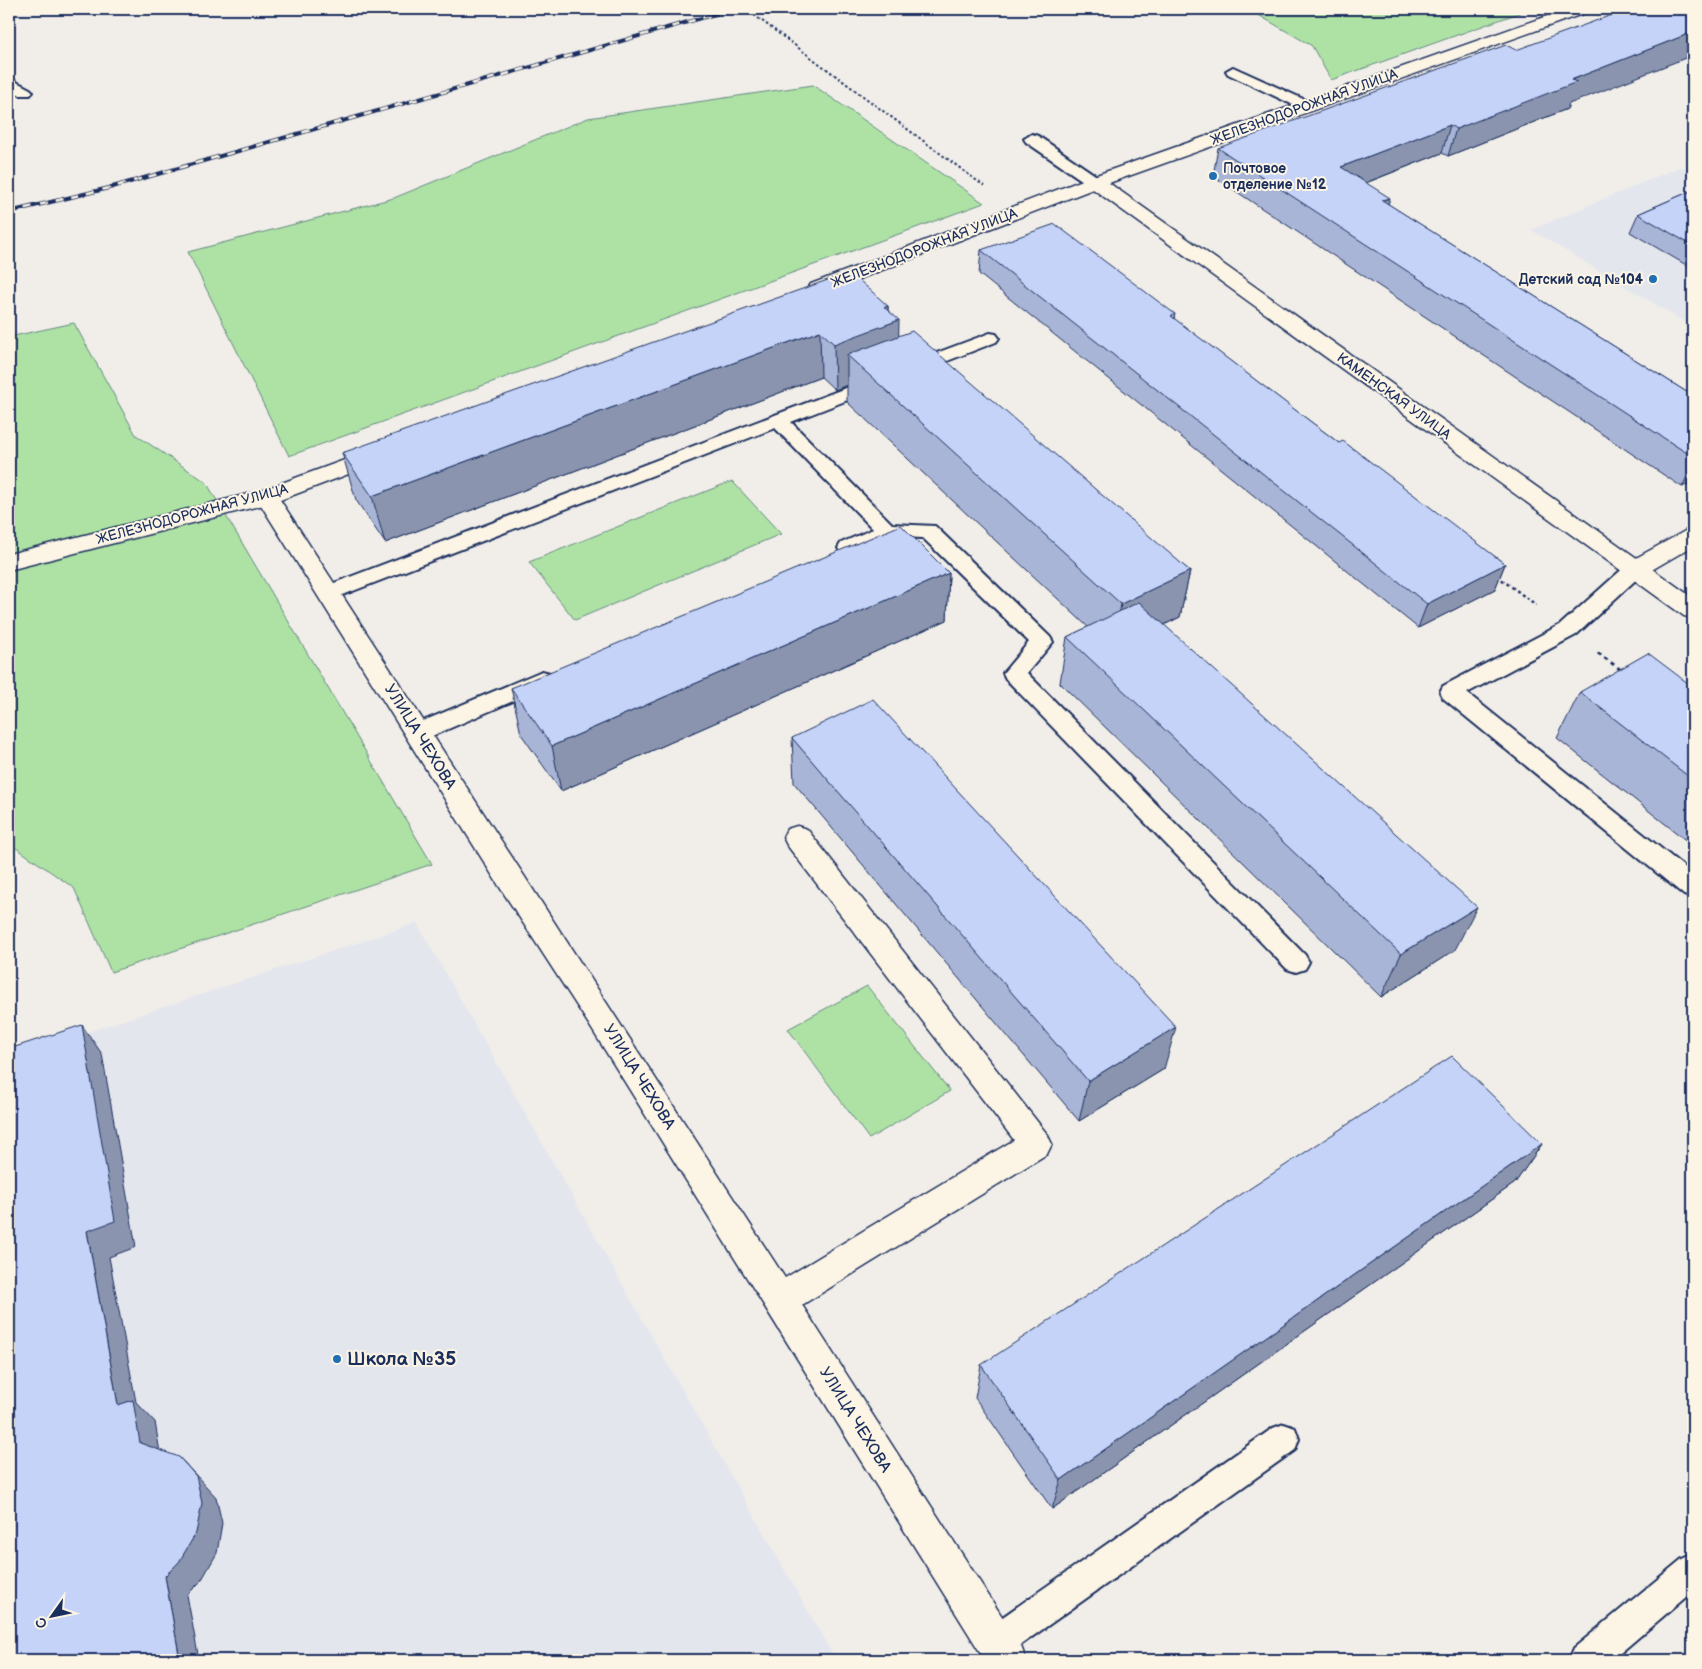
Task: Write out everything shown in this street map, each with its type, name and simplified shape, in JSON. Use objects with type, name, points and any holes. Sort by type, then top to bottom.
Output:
[{"type":"street","name":"ЖЕЛЕЗНОДОРОЖНАЯ УЛИЦА","points":[[796,296],[1095,182],[1582,9]]},
{"type":"street","name":"КАМЕНСКАЯ УЛИЦА","points":[[1095,182],[1693,610]]},
{"type":"street","name":"ЖЕЛЕЗНОДОРОЖНАЯ УЛИЦА","points":[[9,562],[267,497],[397,448]]},
{"type":"street","name":"УЛИЦА ЧЕХОВА","points":[[267,497],[599,1014],[1002,1651]]},
{"type":"street","points":[[1635,569],[1693,536]]},
{"type":"street","points":[[779,1300],[1036,1144],[797,837]]},
{"type":"lane","points":[[1233,72],[1307,106]]},
{"type":"lane","points":[[9,82],[26,92]]},
{"type":"lane","points":[[1032,139],[1095,182]]},
{"type":"lane","points":[[328,593],[990,338]]},
{"type":"lane","points":[[778,420],[887,531]]},
{"type":"lane","points":[[833,554],[887,531],[928,531],[1042,642],[1014,673],[1296,962]]},
{"type":"lane","points":[[1635,569],[1568,630],[1451,692],[1693,888]]},
{"type":"lane","points":[[418,733],[562,671]]},
{"type":"lane","points":[[1002,1651],[1284,1439]]},
{"type":"lane","points":[[1586,1660],[1693,1570]]},
{"type":"path","points":[[746,9],[1019,212]]},
{"type":"path","points":[[1490,570],[1623,672]]},
{"type":"shaded area","name":"Детский сад №104","points":[[1679,167],[1693,168],[1693,327],[1531,230]]},
{"type":"shaded area","name":"Школа №35","points":[[417,923],[836,1660],[9,1660],[9,1058]]},
{"type":"green space","points":[[1248,9],[1530,9],[1331,80],[1312,46]]},
{"type":"green space","points":[[813,85],[984,203],[289,456],[188,252],[394,198],[588,118]]},
{"type":"green space","points":[[74,323],[136,435],[206,482],[432,864],[111,972],[74,888],[9,843],[9,337]]},
{"type":"green space","points":[[732,481],[781,534],[575,620],[529,562]]},
{"type":"green space","points":[[867,986],[950,1091],[869,1139],[788,1029]]},
{"type":"building","points":[[1628,9],[1693,9],[1693,32],[1571,80],[1577,82],[1456,129],[1450,125],[1341,167],[1390,198],[1382,200],[1693,396],[1693,457],[1218,148],[1506,45],[1516,50]]},
{"type":"building","points":[[1693,190],[1693,246],[1638,214]]},
{"type":"building","points":[[1055,224],[1175,314],[1171,316],[1339,443],[1343,441],[1505,564],[1427,604],[981,250]]},
{"type":"building","points":[[850,272],[888,306],[884,307],[899,320],[834,344],[820,331],[372,496],[342,453]]},
{"type":"building","points":[[912,331],[1190,571],[1121,604],[847,355]]},
{"type":"building","points":[[901,525],[949,573],[552,746],[511,688]]},
{"type":"building","points":[[1139,602],[1477,907],[1401,954],[1067,637]]},
{"type":"building","points":[[1648,653],[1693,687],[1693,780],[1580,692]]},
{"type":"building","points":[[873,699],[1176,1027],[1088,1081],[792,738]]},
{"type":"building","points":[[82,1025],[115,1221],[87,1231],[118,1405],[133,1400],[140,1443],[179,1457],[196,1476],[202,1503],[196,1533],[179,1562],[165,1576],[180,1660],[9,1660],[9,1049]]},
{"type":"building","points":[[1452,1056],[1542,1144],[1061,1480],[981,1365]]},
{"type":"railway","points":[[9,212],[109,188],[733,9]]},
{"type":"place","name":"Почтовое отделение №12","points":[[1213,176]]},
{"type":"place","name":"Детский сад №104","points":[[1653,279]]},
{"type":"place","name":"Школа №35","points":[[337,1359]]}]
